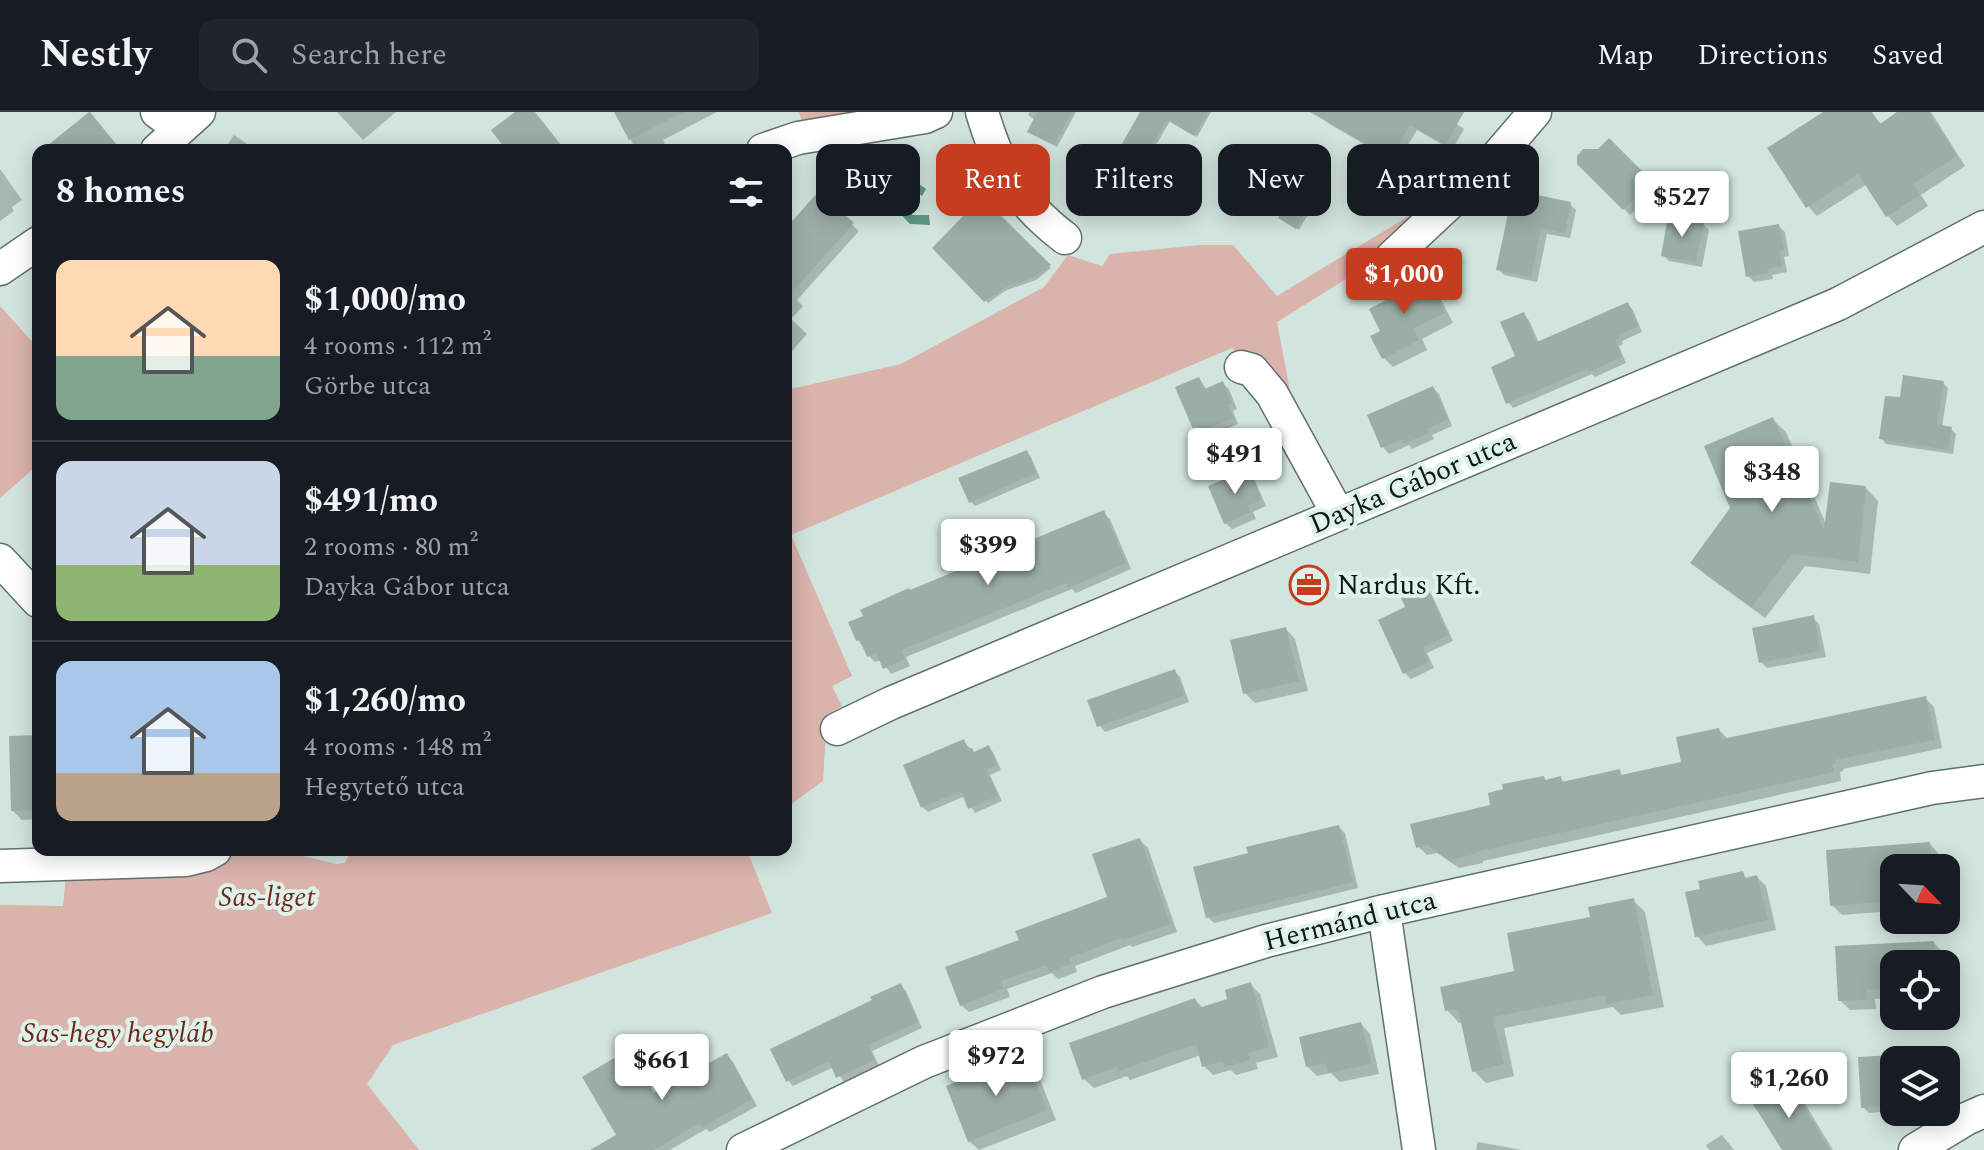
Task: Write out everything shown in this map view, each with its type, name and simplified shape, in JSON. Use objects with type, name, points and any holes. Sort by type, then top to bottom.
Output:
[{"type":"street","points":[[780,144],[798,138],[925,117],[936,112]]},
{"type":"street","points":[[982,112],[994,152],[1013,186],[1036,216],[1065,238]]},
{"type":"street","points":[[1392,257],[1487,168],[1535,112]]},
{"type":"street","name":"Dayka Gábor utca","points":[[837,729],[891,703],[1838,304],[1984,227]]},
{"type":"street","points":[[0,269],[32,247]]},
{"type":"street","points":[[1241,367],[1252,370],[1272,394],[1338,514]]},
{"type":"street","points":[[0,560],[32,595]]},
{"type":"street","name":"Hermánd utca","points":[[743,1150],[924,1062],[1103,992],[1266,941],[1384,911],[1942,786],[1984,781]]},
{"type":"street","points":[[0,866],[186,860],[202,856]]},
{"type":"street","points":[[1384,911],[1419,1150]]},
{"type":"street","points":[[1915,1150],[1984,1111]]},
{"type":"green space","points":[[799,112],[908,112],[803,126]]},
{"type":"green space","points":[[1409,216],[1414,216],[1420,224],[1386,254],[1277,322],[1295,418],[1269,380],[1232,348],[792,535],[792,389],[901,364],[1044,287],[1068,255],[1102,266],[1110,254],[1200,245],[1233,245],[1277,296]]},
{"type":"green space","points":[[0,306],[32,341],[32,470],[0,498]]},
{"type":"green space","points":[[792,537],[852,676],[832,686],[842,706],[827,714],[823,781],[792,804]]},
{"type":"green space","name":"Sas-hegy hegyláb","points":[[181,856],[303,856],[336,864],[345,863],[348,856],[749,856],[772,913],[393,1045],[367,1084],[419,1150],[0,1150],[0,905],[63,906],[66,876]]},
{"type":"shaded area","points":[[929,215],[930,225],[910,224],[902,216]]},
{"type":"building","points":[[89,112],[116,144],[49,144]]},
{"type":"building","points":[[515,112],[535,112],[560,144],[502,144],[491,130]]},
{"type":"building","points":[[614,112],[684,112],[629,140]]},
{"type":"building","points":[[1037,112],[1072,112],[1054,145],[1027,132]]},
{"type":"building","points":[[1140,112],[1208,112],[1194,136],[1167,120],[1153,144],[1122,144]]},
{"type":"building","points":[[1310,112],[1464,112],[1446,144],[1410,125],[1399,144],[1365,144]]},
{"type":"building","points":[[1823,112],[1872,112],[1880,124],[1897,112],[1929,112],[1957,156],[1913,184],[1920,195],[1886,217],[1858,174],[1806,208],[1767,148]]},
{"type":"building","points":[[1609,138],[1652,181],[1623,210],[1577,164],[1577,156],[1583,149],[1598,149]]},
{"type":"building","points":[[816,194],[816,216],[846,216],[854,223],[792,292],[792,221]]},
{"type":"building","points":[[1539,195],[1571,202],[1565,233],[1541,228],[1531,277],[1496,270],[1507,216],[1539,216]]},
{"type":"building","points":[[963,216],[1001,216],[1051,265],[1033,278],[1004,288],[984,302],[932,248]]},
{"type":"building","points":[[1279,216],[1303,216],[1296,229]]},
{"type":"building","points":[[1668,216],[1704,222],[1696,262],[1661,256]]},
{"type":"building","points":[[1779,224],[1784,250],[1779,251],[1782,266],[1767,269],[1768,273],[1746,277],[1738,231]]},
{"type":"building","points":[[1425,274],[1445,313],[1413,329],[1419,340],[1382,359],[1370,336],[1380,331],[1369,309],[1403,291],[1401,286]]},
{"type":"building","points":[[1628,302],[1638,326],[1618,335],[1619,339],[1615,340],[1622,357],[1506,404],[1491,367],[1515,356],[1500,322],[1524,312],[1537,342]]},
{"type":"building","points":[[1903,375],[1944,381],[1937,424],[1952,427],[1948,450],[1879,439],[1885,396],[1900,397]]},
{"type":"building","points":[[1199,377],[1205,389],[1223,381],[1234,418],[1195,434],[1175,387]]},
{"type":"building","points":[[1433,386],[1448,419],[1427,429],[1429,433],[1404,444],[1403,439],[1381,448],[1367,415]]},
{"type":"building","points":[[1773,417],[1824,530],[1830,482],[1866,486],[1858,562],[1792,554],[1752,607],[1690,563],[1730,508],[1704,446]]},
{"type":"building","points":[[1027,450],[1036,473],[969,503],[958,478]]},
{"type":"building","points":[[1249,469],[1262,500],[1248,506],[1251,512],[1224,524],[1208,486]]},
{"type":"building","points":[[1104,510],[1126,563],[1068,588],[1066,583],[901,650],[905,659],[883,669],[876,653],[867,657],[860,640],[856,641],[848,622],[863,616],[860,610]]},
{"type":"building","points":[[1427,587],[1448,635],[1423,647],[1429,662],[1403,674],[1378,620],[1405,607],[1401,598]]},
{"type":"building","points":[[1814,615],[1820,651],[1759,663],[1752,628]]},
{"type":"building","points":[[1286,627],[1299,681],[1243,694],[1230,640]]},
{"type":"building","points":[[1175,669],[1184,696],[1097,727],[1087,700]]},
{"type":"building","points":[[1926,696],[1935,740],[1835,760],[1836,763],[1832,764],[1834,772],[1449,860],[1427,845],[1416,848],[1410,824],[1490,805],[1488,793],[1503,789],[1502,784],[1544,776],[1545,780],[1561,776],[1562,782],[1620,769],[1621,775],[1681,762],[1676,737],[1719,728],[1722,739]]},
{"type":"building","points":[[32,735],[32,810],[11,811],[9,736]]},
{"type":"building","points":[[964,739],[968,749],[972,748],[974,752],[989,745],[997,765],[986,770],[998,796],[968,809],[961,791],[921,808],[903,765]]},
{"type":"building","points":[[1339,825],[1353,882],[1206,918],[1193,867],[1248,853],[1246,847]]},
{"type":"building","points":[[1140,838],[1170,924],[1069,958],[1071,964],[1049,972],[1046,965],[1001,981],[1003,989],[960,1006],[945,967],[1019,940],[1015,931],[1107,897],[1092,854]]},
{"type":"building","points":[[1930,842],[1931,854],[1880,854],[1880,902],[1830,906],[1826,850]]},
{"type":"building","points":[[1743,871],[1745,878],[1757,875],[1768,920],[1695,937],[1685,892],[1700,889],[1698,881]]},
{"type":"building","points":[[1634,898],[1653,995],[1607,1004],[1605,995],[1493,1017],[1504,1064],[1472,1072],[1458,1009],[1445,1011],[1440,987],[1514,971],[1507,933],[1590,917],[1588,907]]},
{"type":"building","points":[[1934,941],[1935,950],[1880,950],[1880,989],[1866,990],[1867,1000],[1838,1001],[1835,946]]},
{"type":"building","points":[[1251,982],[1269,1047],[1248,1053],[1250,1060],[1224,1067],[1223,1061],[1202,1067],[1196,1044],[1119,1071],[1117,1067],[1082,1080],[1069,1043],[1195,998],[1199,1008],[1227,999],[1225,990]]},
{"type":"building","points":[[901,983],[918,1022],[868,1045],[874,1060],[836,1078],[829,1061],[786,1082],[770,1049]]},
{"type":"building","points":[[1361,1022],[1371,1064],[1328,1073],[1326,1063],[1306,1067],[1299,1037]]},
{"type":"building","points":[[628,1050],[654,1093],[727,1053],[752,1099],[702,1128],[700,1123],[654,1150],[590,1150],[616,1135],[582,1077]]},
{"type":"building","points":[[1025,1055],[1047,1110],[968,1142],[946,1086]]},
{"type":"building","points":[[1880,1056],[1880,1106],[1861,1108],[1858,1057]]},
{"type":"building","points":[[1787,1079],[1830,1150],[1782,1150],[1751,1101]]},
{"type":"place","name":"Nardus Kft.","points":[[1309,585]]},
{"type":"park label","name":"Sas-liget","points":[[267,897]]}]
